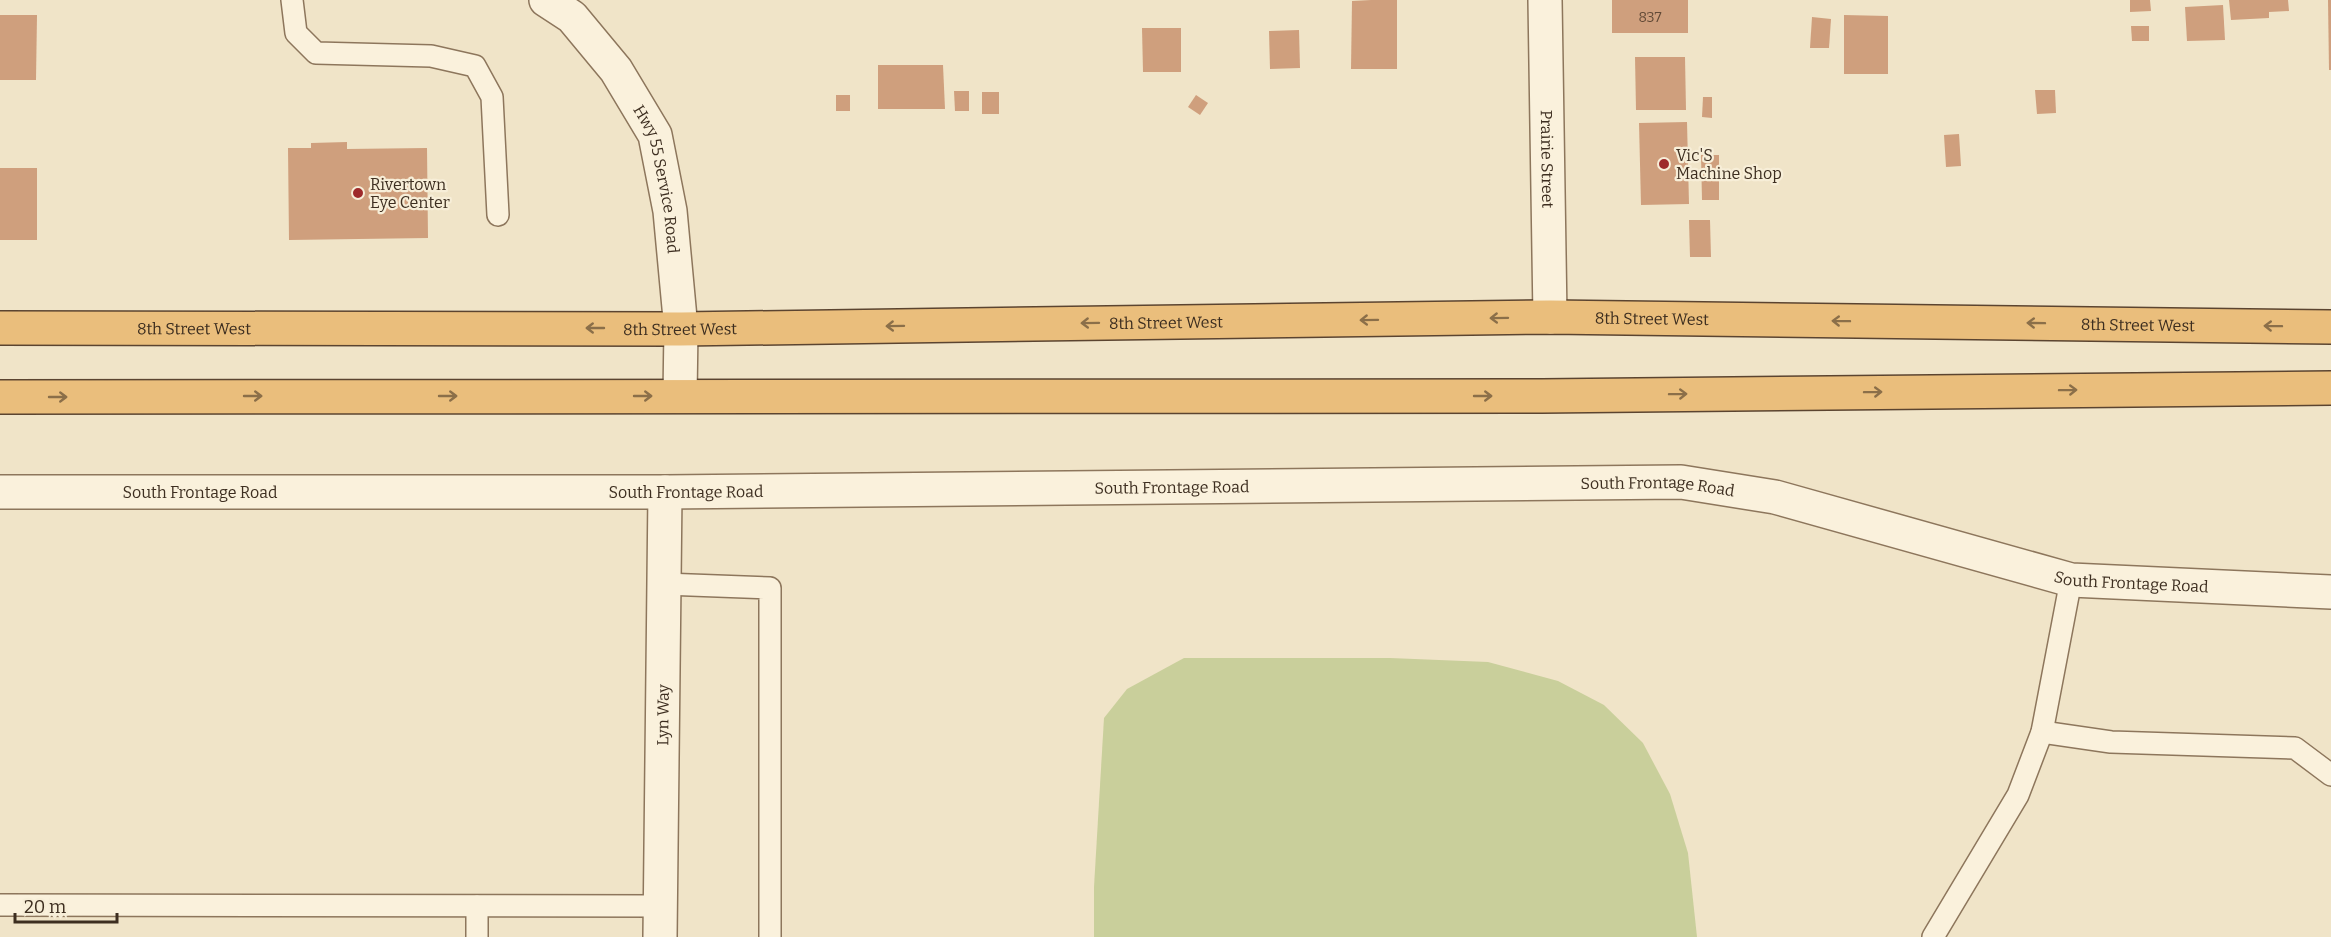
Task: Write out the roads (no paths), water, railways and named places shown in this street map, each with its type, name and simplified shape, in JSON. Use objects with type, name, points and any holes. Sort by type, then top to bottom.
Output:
[{"type":"highway","name":"8th Street West","points":[[0,328],[681,328],[1550,317],[2331,327]]},
{"type":"highway","points":[[0,397],[1542,396],[2331,388]]},
{"type":"street","name":"Hwy 55 Service Road","points":[[546,0],[572,17],[616,70],[655,135],[670,211],[681,328],[680,396]]},
{"type":"street","name":"Prairie Street","points":[[1545,0],[1550,317]]},
{"type":"street","name":"South Frontage Road","points":[[0,492],[665,492],[1681,482],[1775,497],[2071,580],[2331,592]]},
{"type":"street","name":"Lyn Way","points":[[661,922],[665,492]]},
{"type":"lane","points":[[292,0],[296,33],[316,53],[431,56],[475,66],[492,97],[498,215]]},
{"type":"lane","points":[[1933,937],[2018,795],[2042,732],[2071,580]]},
{"type":"lane","points":[[664,584],[770,588],[770,937]]},
{"type":"lane","points":[[2042,732],[2111,742],[2295,748],[2331,775]]},
{"type":"lane","points":[[0,905],[477,906],[661,922]]},
{"type":"lane","points":[[477,906],[477,937]]},
{"type":"place","name":"Vic'S Machine Shop","points":[[1664,164]]},
{"type":"place","name":"Rivertown Eye Center","points":[[358,193]]}]
